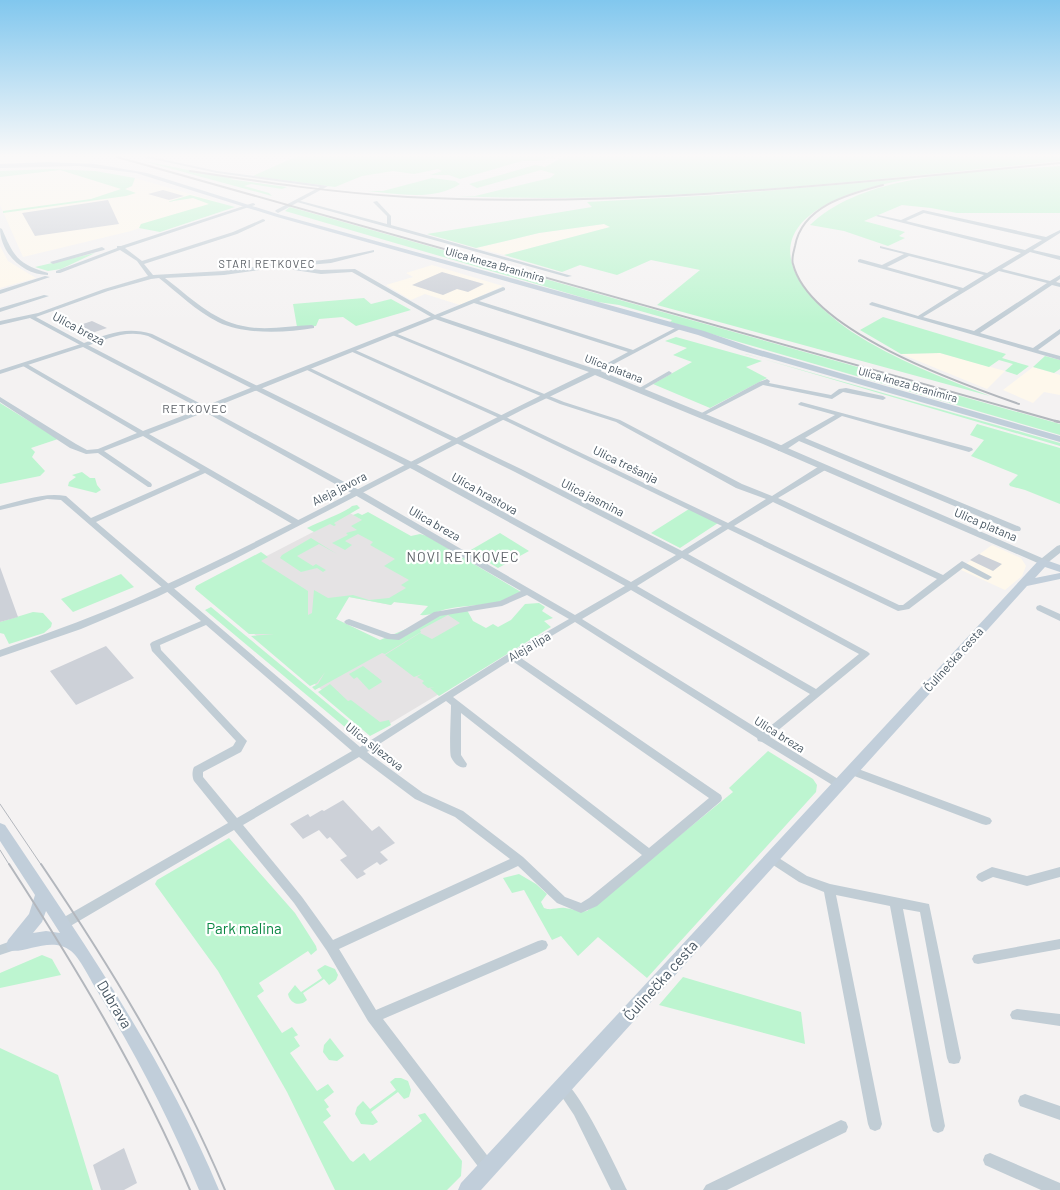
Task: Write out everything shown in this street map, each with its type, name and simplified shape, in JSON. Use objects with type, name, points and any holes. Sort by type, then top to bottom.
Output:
[{"type":"main road","name":"Ulica kneza Branimira","points":[[275,213],[1060,439]]},
{"type":"main road","name":"Ulica kneza Branimira","points":[[283,213],[336,230]]},
{"type":"main road","points":[[1043,562],[1060,570]]},
{"type":"main road","name":"Čulinečka cesta","points":[[468,1190],[1043,562]]},
{"type":"main road","points":[[1023,584],[1060,576]]},
{"type":"main road","name":"Dubrava","points":[[0,829],[79,947],[150,1064],[183,1129],[209,1190]]},
{"type":"main road","points":[[7,948],[36,917],[43,894]]},
{"type":"main road","points":[[7,948],[48,937],[65,940],[79,947]]},
{"type":"street","points":[[0,229],[14,260],[23,267],[55,276],[59,274],[58,272],[122,248],[227,213]]},
{"type":"street","points":[[341,213],[568,276]]},
{"type":"street","points":[[385,213],[389,216],[389,226]]},
{"type":"street","points":[[901,222],[920,213]]},
{"type":"street","points":[[930,213],[1046,239]]},
{"type":"street","points":[[878,216],[1060,258]]},
{"type":"street","points":[[142,263],[235,233],[263,220]]},
{"type":"street","points":[[921,316],[1060,231]]},
{"type":"street","points":[[882,247],[988,275]]},
{"type":"street","points":[[53,262],[107,248],[122,248],[142,263],[151,277]]},
{"type":"street","points":[[0,323],[32,316],[106,290],[151,277],[224,273],[289,266],[331,261],[372,251]]},
{"type":"street","points":[[883,268],[908,254]]},
{"type":"street","points":[[860,261],[964,290]]},
{"type":"street","points":[[289,266],[321,272],[353,270],[435,317]]},
{"type":"street","points":[[998,269],[1060,284]]},
{"type":"street","points":[[0,292],[47,275]]},
{"type":"street","points":[[160,276],[218,319],[234,326],[253,329],[312,327]]},
{"type":"street","points":[[976,332],[1060,277]]},
{"type":"street","points":[[0,400],[73,446],[86,452],[99,451],[503,289]]},
{"type":"street","points":[[0,310],[46,296]]},
{"type":"street","points":[[474,301],[632,352]]},
{"type":"street","points":[[872,304],[921,316],[1060,358]]},
{"type":"street","name":"Ulica breza","points":[[32,316],[358,493],[528,591],[576,619],[839,785]]},
{"type":"street","name":"Ulica platana","points":[[435,317],[595,372],[701,415],[1043,562]]},
{"type":"street","name":"Aleja javora","points":[[0,654],[70,630],[170,588],[678,329]]},
{"type":"street","name":"Ulica hrastova","points":[[84,345],[133,331],[150,335],[411,465],[631,586],[816,694]]},
{"type":"street","points":[[1034,350],[1060,331]]},
{"type":"street","points":[[393,334],[545,396],[618,421],[739,486],[943,578],[962,564],[988,577]]},
{"type":"street","points":[[0,372],[84,345]]},
{"type":"street","name":"Ulica trešanja","points":[[351,350],[504,418],[730,526],[887,604],[898,608],[906,606],[943,578]]},
{"type":"street","points":[[26,364],[297,523]]},
{"type":"street","name":"Ulica jasmina","points":[[306,368],[458,441],[682,555],[865,654],[816,694]]},
{"type":"street","points":[[639,390],[669,373]]},
{"type":"street","points":[[701,415],[764,382],[832,397],[841,390],[846,390],[883,398]]},
{"type":"street","points":[[801,404],[969,450]]},
{"type":"street","points":[[781,449],[841,414]]},
{"type":"street","name":"Ulica platana","points":[[799,438],[1017,529]]},
{"type":"street","points":[[99,451],[148,485]]},
{"type":"street","name":"Aleja lipa","points":[[63,924],[359,752],[402,723],[511,656],[631,586],[824,468]]},
{"type":"street","points":[[91,521],[205,470]]},
{"type":"street","points":[[0,508],[58,496],[63,498],[170,588]]},
{"type":"street","points":[[1043,562],[1060,548]]},
{"type":"street","name":"Ulica sljezova","points":[[170,588],[359,752],[419,796],[459,814],[519,860],[561,900],[575,907]]},
{"type":"street","points":[[349,622],[390,637],[399,637],[437,614],[502,603],[528,591]]},
{"type":"street","points":[[1040,608],[1060,618]]},
{"type":"street","points":[[208,621],[154,644],[157,651],[242,741],[238,748],[198,770],[198,778],[298,900],[332,947],[373,1016],[488,1169]]},
{"type":"street","points":[[511,656],[717,798],[593,902],[581,908],[575,907]]},
{"type":"street","points":[[762,738],[816,694]]},
{"type":"street","points":[[447,697],[649,854]]},
{"type":"street","points":[[456,704],[456,756],[462,764]]},
{"type":"street","points":[[853,771],[986,821]]},
{"type":"street","points":[[771,858],[803,879],[829,889],[896,904],[926,908],[954,1058]]},
{"type":"street","points":[[332,947],[519,860]]},
{"type":"street","points":[[982,876],[992,872],[1027,881],[1060,872]]},
{"type":"street","points":[[829,889],[875,1124]]},
{"type":"street","points":[[896,904],[938,1126]]},
{"type":"street","points":[[373,1016],[542,944]]},
{"type":"street","points":[[978,959],[1060,944]]},
{"type":"street","points":[[1017,1015],[1060,1020]]},
{"type":"street","points":[[563,1088],[579,1110],[619,1190]]},
{"type":"street","points":[[1025,1101],[1060,1113]]},
{"type":"street","points":[[711,1190],[841,1127]]},
{"type":"street","points":[[990,1160],[1058,1190]]},
{"type":"shaded area","points":[[3,213],[186,213],[131,231],[23,257]]},
{"type":"shaded area","points":[[604,224],[610,227],[504,255],[476,248],[539,233]]},
{"type":"shaded area","points":[[0,246],[8,261],[36,278],[0,288]]},
{"type":"shaded area","points":[[432,265],[503,286],[460,305],[425,294],[411,300],[386,285],[413,277],[406,273]]},
{"type":"shaded area","points":[[940,353],[1005,371],[987,389],[901,354]]},
{"type":"shaded area","points":[[1033,367],[1060,375],[1060,395],[1044,392],[1033,403],[1003,390]]},
{"type":"shaded area","points":[[350,513],[429,558],[446,607],[394,602],[391,605],[349,597],[334,618],[389,645],[449,612],[509,652],[374,733],[201,590]]},
{"type":"shaded area","points":[[992,545],[1021,558],[1026,566],[1022,576],[1005,590],[959,569]]},
{"type":"green space","points":[[180,213],[218,213],[160,232],[139,228],[141,224]]},
{"type":"green space","points":[[290,213],[310,213],[1060,424],[1060,435],[670,322],[672,320],[619,305],[598,302]]},
{"type":"green space","points":[[558,213],[814,213],[806,218],[794,235],[790,252],[794,270],[804,287],[817,303],[834,319],[868,342],[902,360],[990,396],[657,305],[700,270],[651,260],[617,275],[580,265],[562,272],[504,255],[610,227],[604,224],[539,233],[476,248],[427,234]]},
{"type":"green space","points":[[827,213],[884,213],[864,221],[905,232],[899,236],[905,238],[888,246],[844,231],[810,225]]},
{"type":"green space","points":[[955,213],[1060,213],[1060,213]]},
{"type":"green space","points":[[95,253],[61,269],[48,271],[35,267]]},
{"type":"green space","points":[[364,298],[371,304],[391,299],[411,310],[356,326],[343,317],[319,319],[316,326],[297,327],[293,304]]},
{"type":"green space","points":[[883,317],[1006,354],[1002,358],[1029,366],[1017,375],[1005,371],[1013,364],[999,360],[989,367],[940,353],[901,354],[860,330]]},
{"type":"green space","points":[[676,337],[762,361],[746,367],[767,378],[710,408],[653,384],[692,362],[673,355],[687,348],[665,341]]},
{"type":"green space","points":[[1045,356],[1060,360],[1060,369],[1054,373],[1033,367]]},
{"type":"green space","points":[[773,362],[1060,443],[1060,446]]},
{"type":"green space","points":[[0,403],[58,439],[31,448],[35,452],[32,457],[45,471],[40,476],[0,484]]},
{"type":"green space","points":[[977,424],[1060,448],[1060,504],[1010,486],[1009,484],[1018,475],[971,456],[984,440],[970,435]]},
{"type":"green space","points":[[82,472],[90,478],[95,478],[101,490],[96,493],[68,486],[69,482],[76,477],[72,475]]},
{"type":"green space","points":[[357,505],[360,508],[334,523],[336,525],[334,526],[330,524],[314,532],[307,528],[352,506]]},
{"type":"green space","points":[[689,509],[718,523],[680,548],[651,533]]},
{"type":"green space","points":[[368,512],[411,536],[420,534],[427,536],[521,592],[504,601],[456,607],[424,615],[420,615],[428,606],[394,602],[391,605],[349,597],[336,619],[380,640],[437,616],[467,610],[473,621],[486,628],[493,624],[498,627],[511,620],[525,604],[539,603],[545,607],[542,611],[553,618],[544,621],[551,627],[439,696],[430,688],[434,687],[428,688],[422,683],[424,681],[417,677],[422,674],[414,677],[385,655],[420,633],[432,639],[460,623],[448,615],[420,630],[421,632],[385,654],[382,653],[315,690],[312,687],[318,684],[325,672],[317,683],[310,686],[251,636],[274,634],[249,634],[195,589],[196,586],[261,552],[268,557],[261,561],[308,591],[308,615],[312,613],[314,590],[328,598],[353,595],[369,600],[389,598],[406,588],[401,585],[409,580],[384,566],[395,559],[370,545],[373,542],[358,534],[345,541],[352,545],[345,550],[332,543],[348,535],[346,533],[357,530],[351,526],[362,520],[353,515],[358,513],[362,515]]},
{"type":"green space","points":[[500,533],[529,551],[498,568],[469,551]]},
{"type":"green space","points":[[311,538],[337,554],[319,544],[297,556],[313,566],[316,564],[326,570],[323,572],[317,568],[301,572],[280,558],[282,555]]},
{"type":"green space","points":[[121,574],[134,587],[73,612],[61,599]]},
{"type":"green space","points":[[211,607],[357,728],[365,738],[358,738],[205,610]]},
{"type":"green space","points":[[33,612],[43,613],[52,623],[51,627],[44,633],[9,644],[4,634],[0,633],[0,622]]},
{"type":"green space","points":[[363,666],[382,682],[369,690],[357,677],[354,679],[349,674]]},
{"type":"green space","points":[[330,684],[348,701],[351,700],[380,722],[389,720],[391,725],[370,736],[318,692]]},
{"type":"green space","points":[[768,751],[813,779],[817,785],[816,792],[647,978],[598,937],[578,956],[561,936],[552,940],[524,890],[512,893],[503,878],[519,874],[536,884],[547,894],[541,902],[544,908],[587,911],[733,792],[729,788]]},
{"type":"green space","name":"Park malina","points":[[229,838],[295,913],[316,946],[317,950],[311,955],[308,951],[259,983],[264,991],[257,996],[282,1033],[292,1027],[298,1035],[294,1037],[300,1046],[290,1053],[317,1091],[328,1084],[334,1092],[324,1100],[329,1107],[326,1109],[331,1116],[323,1122],[350,1160],[353,1162],[364,1153],[370,1161],[422,1121],[418,1115],[425,1113],[462,1161],[461,1176],[447,1190],[335,1190],[287,1092],[218,971],[155,884],[157,880]]},
{"type":"green space","points":[[42,955],[52,959],[61,975],[0,988],[0,973]]},
{"type":"green space","points":[[325,965],[335,969],[338,975],[336,980],[329,985],[324,979],[303,993],[307,1000],[298,1004],[293,1002],[288,994],[295,985],[301,992],[322,978],[317,970]]},
{"type":"green space","points":[[683,977],[801,1012],[805,1044],[659,1005]]},
{"type":"green space","points":[[330,1038],[344,1056],[337,1061],[329,1060],[323,1052],[324,1045]]},
{"type":"green space","points":[[0,1048],[58,1075],[93,1190],[0,1190]]},
{"type":"green space","points":[[395,1078],[408,1081],[411,1090],[409,1097],[404,1099],[398,1092],[371,1112],[378,1122],[373,1125],[361,1124],[355,1114],[357,1107],[363,1101],[370,1109],[396,1090],[390,1082]]},
{"type":"building","points":[[22,213],[114,213],[119,224],[35,236]]},
{"type":"building","points":[[442,272],[484,284],[468,292],[457,289],[443,295],[412,285]]},
{"type":"building","points":[[92,321],[107,328],[92,333],[77,326]]},
{"type":"building","points":[[979,554],[1002,564],[993,571],[970,560]]},
{"type":"building","points":[[0,567],[18,617],[0,622]]},
{"type":"building","points":[[106,646],[134,678],[76,705],[50,671]]},
{"type":"building","points":[[343,800],[372,831],[379,826],[395,843],[380,852],[388,860],[380,865],[377,862],[363,871],[366,874],[357,879],[340,860],[347,856],[330,837],[327,839],[319,830],[303,839],[290,824],[308,814],[310,817],[322,810],[324,811]]},
{"type":"building","points":[[124,1148],[137,1183],[124,1190],[101,1190],[93,1165]]},
{"type":"tram line","points":[[0,804],[42,866]]},
{"type":"tram line","points":[[0,850],[10,866]]},
{"type":"tram line","points":[[9,864],[107,1023],[151,1105],[190,1190]]},
{"type":"tram line","points":[[41,864],[93,943],[141,1023],[186,1105],[225,1190]]},
{"type":"railway","points":[[314,213],[1057,421]]},
{"type":"railway","points":[[815,213],[799,232],[792,260],[805,288],[827,311],[856,332],[890,351],[961,383],[1019,404]]},
{"type":"district","name":"STARI RETKOVEC","points":[[267,263]]},
{"type":"district","name":"RETKOVEC","points":[[195,408]]},
{"type":"district","name":"NOVI RETKOVEC","points":[[463,556]]}]
